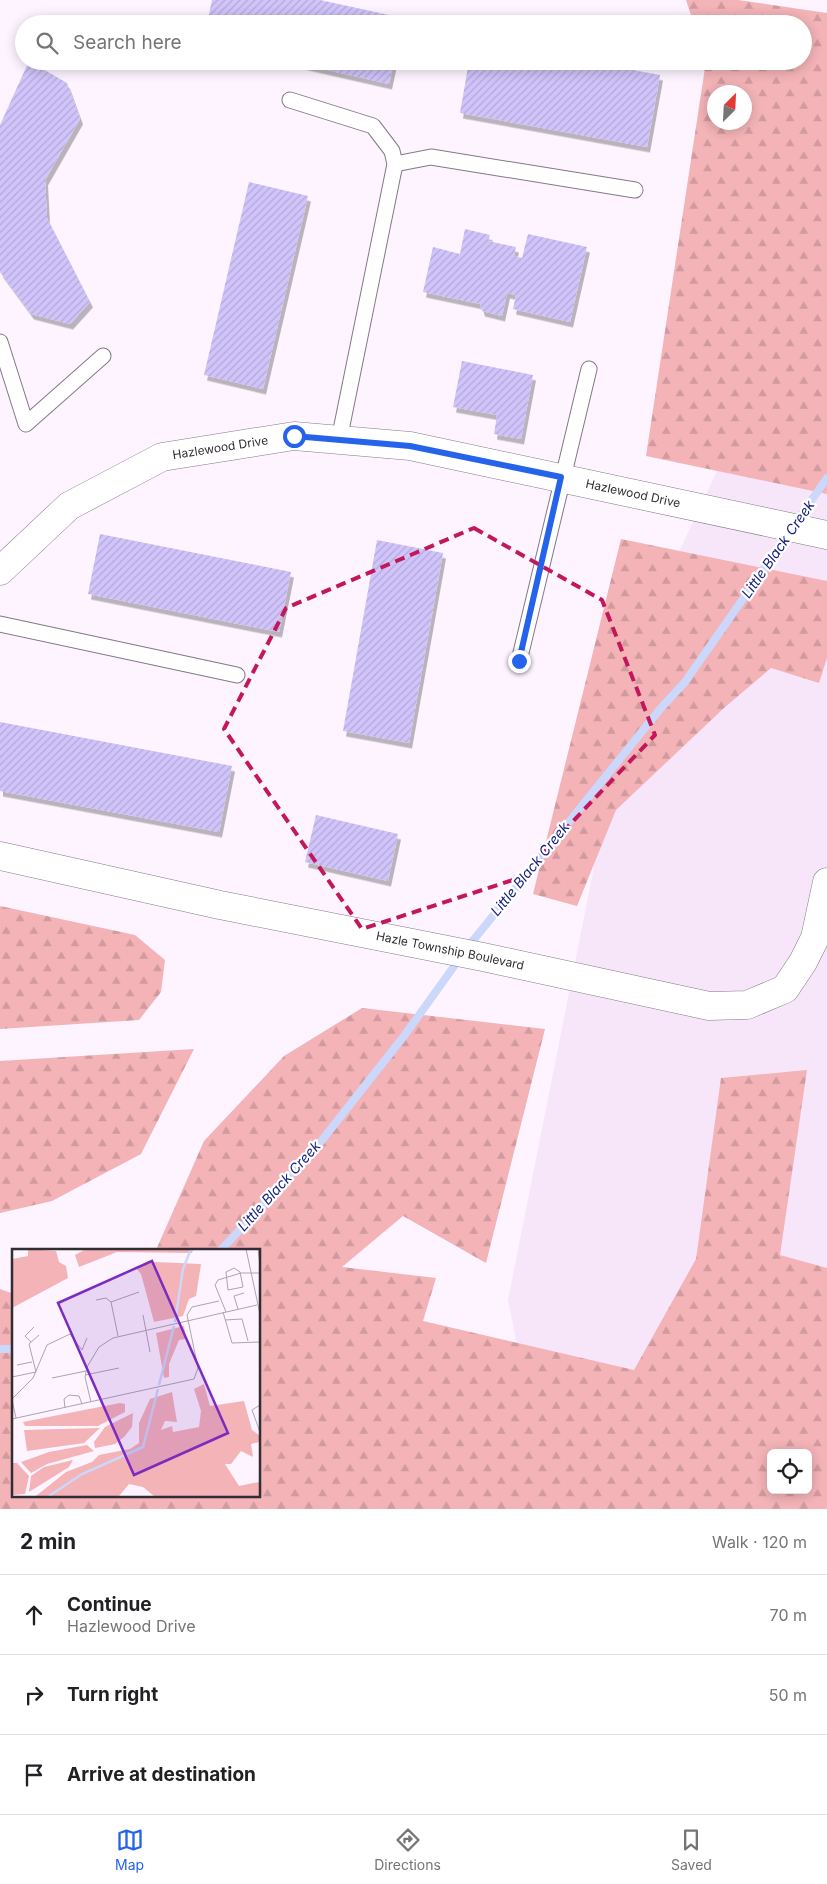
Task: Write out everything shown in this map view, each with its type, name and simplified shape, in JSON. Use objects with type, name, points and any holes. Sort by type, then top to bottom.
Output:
[{"type":"street","name":"Hazlewood Drive","points":[[0,571],[69,506],[162,457],[294,436],[410,446],[827,535]]},
{"type":"street","name":"Hazle Township Boulevard","points":[[0,856],[220,905],[483,957],[709,1006],[747,1004],[785,989],[803,962],[815,938],[827,882]]},
{"type":"lane","points":[[290,100],[373,126],[392,151],[395,164],[339,440]]},
{"type":"lane","points":[[395,164],[432,157],[635,190]]},
{"type":"lane","points":[[0,342],[26,424],[103,356]]},
{"type":"lane","points":[[519,661],[588,369]]},
{"type":"lane","points":[[0,624],[237,675]]},
{"type":"highlighted area","points":[[474,528],[602,600],[655,735],[519,878],[362,929],[224,729],[286,608]]},
{"type":"shaded area","points":[[827,236],[827,1509],[550,1509],[508,1300],[640,635]]},
{"type":"green space","points":[[686,0],[738,0],[827,13],[827,494],[646,456],[705,70],[812,70],[812,15],[691,15]]},
{"type":"green space","points":[[621,539],[827,581],[827,658],[819,683],[771,668],[724,708],[616,810],[577,906],[533,894]]},
{"type":"green space","points":[[0,906],[135,935],[165,960],[161,992],[139,1020],[0,1029]]},
{"type":"green space","points":[[362,1008],[545,1029],[486,1263],[403,1216],[342,1267],[436,1278],[423,1321],[634,1370],[696,1259],[721,1078],[807,1070],[780,1255],[827,1268],[827,1509],[0,1509],[0,1289],[12,1293],[12,1496],[260,1496],[260,1249],[156,1249],[204,1141],[284,1056]]},
{"type":"green space","points":[[194,1049],[141,1154],[52,1201],[0,1213],[0,1061]]},
{"type":"building","points":[[212,0],[320,0],[389,15],[209,15]]},
{"type":"building","points":[[25,70],[45,70],[67,83],[80,119],[45,180],[47,218],[90,302],[70,324],[31,314],[0,272],[0,125]]},
{"type":"building","points":[[328,70],[392,70],[389,84]]},
{"type":"building","points":[[467,70],[633,70],[660,75],[647,147],[460,113]]},
{"type":"building","points":[[249,182],[308,196],[263,389],[204,375]]},
{"type":"building","points":[[465,229],[490,235],[488,241],[516,247],[514,256],[522,258],[528,234],[587,247],[570,322],[513,309],[516,295],[507,293],[502,316],[482,311],[480,304],[423,292],[433,247],[460,254]]},
{"type":"building","points":[[462,361],[533,375],[521,439],[494,434],[497,415],[453,407]]},
{"type":"building","points":[[100,534],[291,572],[279,632],[88,594]]},
{"type":"building","points":[[377,540],[443,553],[409,743],[343,731]]},
{"type":"building","points":[[0,722],[232,766],[219,832],[0,791]]},
{"type":"building","points":[[316,815],[398,834],[388,881],[305,862]]},
{"type":"waterway","name":"Little Black Creek","points":[[795,524],[827,478]]},
{"type":"waterway","name":"Little Black Creek","points":[[467,948],[661,708],[685,682],[789,533]]},
{"type":"waterway","name":"Little Black Creek","points":[[222,1249],[319,1144],[404,1036],[460,958]]},
{"type":"waterway","points":[[0,1349],[12,1349]]},
{"type":"route","points":[[294,436],[410,446],[561,477],[519,661]]}]
